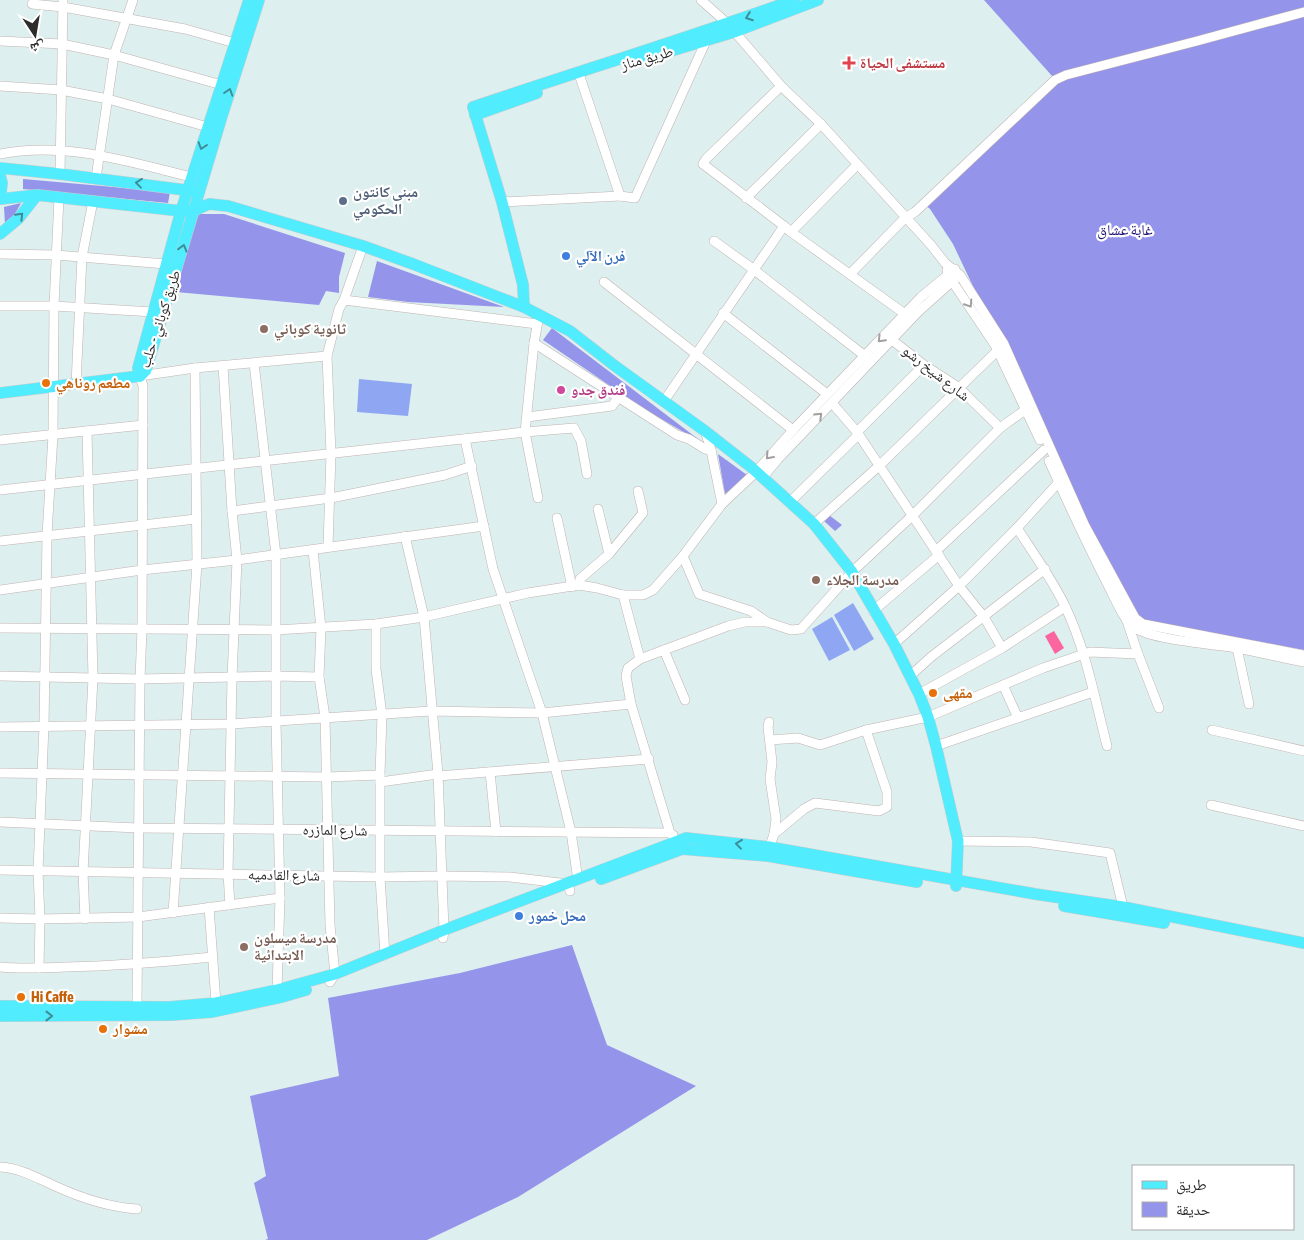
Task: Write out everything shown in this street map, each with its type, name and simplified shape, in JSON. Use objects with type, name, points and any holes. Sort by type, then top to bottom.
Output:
[{"type":"main road","name":"طريق كوباني - حلب","points":[[193,191],[192,177],[249,0]]},
{"type":"main road","name":"طريق كوباني - حلب","points":[[140,376],[138,368],[166,264],[187,211],[259,0]]},
{"type":"main road","name":"طريق مناز","points":[[731,28],[794,0]]},
{"type":"main road","name":"طريق مناز","points":[[502,202],[474,111],[580,74],[818,0]]},
{"type":"main road","points":[[0,168],[193,191],[210,204]]},
{"type":"main road","points":[[0,175],[2,191],[0,199],[37,195],[187,211],[210,204],[238,208],[363,246],[413,264],[524,307],[538,320],[570,331],[705,431],[759,475],[814,524],[852,572],[873,611],[894,644],[919,694],[936,746],[958,841],[957,884]]},
{"type":"main road","points":[[0,234],[18,219],[37,195]]},
{"type":"main road","points":[[502,202],[524,285],[524,307]]},
{"type":"main road","name":"طريق كوباني - حلب","points":[[140,376],[146,370],[174,278],[187,211]]},
{"type":"main road","points":[[0,393],[140,376]]},
{"type":"main road","points":[[0,1016],[172,1015],[212,1012],[282,997],[572,885],[676,841],[768,852],[1304,947]]},
{"type":"main road","points":[[957,884],[1123,907],[1304,943]]},
{"type":"main road","points":[[0,1006],[169,1007],[216,1003],[333,978],[385,955],[444,934]]},
{"type":"street","points":[[96,178],[114,55],[133,0]]},
{"type":"street","points":[[701,0],[731,28],[781,86],[821,124],[931,245],[1004,344],[1085,526],[1135,618],[1143,624],[1304,655]]},
{"type":"street","points":[[32,4],[63,4],[126,19],[186,29],[235,43]]},
{"type":"street","points":[[60,174],[63,4]]},
{"type":"street","points":[[850,274],[906,217],[915,212],[1056,80],[1066,75],[1304,12]]},
{"type":"street","points":[[502,202],[620,196],[636,198],[706,36]]},
{"type":"street","points":[[0,41],[62,44],[114,55],[222,85]]},
{"type":"street","points":[[580,74],[620,196]]},
{"type":"street","points":[[0,86],[61,90],[108,99],[208,127]]},
{"type":"street","points":[[781,86],[703,164],[746,198],[905,314]]},
{"type":"street","points":[[746,198],[821,124]]},
{"type":"street","points":[[0,154],[27,150],[60,149],[192,177]]},
{"type":"street","points":[[664,401],[753,270],[788,229],[857,165]]},
{"type":"street","points":[[39,968],[40,919],[38,871],[44,726],[48,535],[53,434],[54,306],[59,197]]},
{"type":"street","points":[[76,384],[82,257],[93,201]]},
{"type":"street","points":[[714,241],[864,356]]},
{"type":"street","points":[[328,547],[331,454],[327,356],[339,309],[363,246]]},
{"type":"street","points":[[0,254],[56,255],[166,264]]},
{"type":"street","points":[[759,475],[793,430],[921,297],[954,275]]},
{"type":"street","points":[[0,628],[275,630],[321,628],[376,624],[424,617],[503,598],[575,586],[597,588],[623,595],[643,595],[653,590],[683,556],[722,504],[778,459],[954,275]]},
{"type":"street","points":[[954,275],[998,350],[1024,410],[1127,621],[1159,708]]},
{"type":"street","points":[[604,282],[793,430]]},
{"type":"street","points":[[344,300],[538,320],[525,432],[538,498]]},
{"type":"street","points":[[0,306],[54,306],[152,312]]},
{"type":"street","points":[[723,313],[828,394]]},
{"type":"street","name":"شارع شيخ رشو","points":[[892,340],[924,365],[958,387],[1000,428]]},
{"type":"street","points":[[534,343],[677,435],[689,439],[705,449],[711,450]]},
{"type":"street","points":[[814,524],[880,465],[998,350]]},
{"type":"street","points":[[137,1007],[136,964],[143,525],[143,425],[140,376],[195,368],[327,356]]},
{"type":"street","points":[[254,363],[276,555],[276,720],[280,898],[277,990]]},
{"type":"street","points":[[790,502],[924,365]]},
{"type":"street","points":[[223,366],[237,560],[231,724],[228,874],[230,905]]},
{"type":"street","points":[[173,913],[197,564],[195,368]]},
{"type":"street","points":[[527,417],[612,406],[618,398]]},
{"type":"street","points":[[832,404],[858,433],[959,586],[984,617],[1002,648]]},
{"type":"street","points":[[683,556],[699,594],[751,611],[767,622],[791,630],[800,629],[852,572],[913,515],[1000,428],[1024,410]]},
{"type":"street","points":[[0,440],[143,425]]},
{"type":"street","points":[[0,490],[574,428],[581,441],[587,474]]},
{"type":"street","points":[[85,919],[83,872],[93,678],[87,431]]},
{"type":"street","points":[[705,431],[711,450],[722,504]]},
{"type":"street","points":[[465,439],[493,569],[542,713],[571,832],[572,885]]},
{"type":"street","points":[[873,611],[938,553],[1044,450]]},
{"type":"street","points":[[232,511],[330,498],[445,476],[472,466]]},
{"type":"street","points":[[894,644],[959,586],[1059,482]]},
{"type":"street","points":[[575,586],[580,579],[610,554],[643,512],[638,491]]},
{"type":"street","points":[[598,508],[610,554]]},
{"type":"street","points":[[557,518],[575,586]]},
{"type":"street","points":[[0,541],[196,519]]},
{"type":"street","points":[[0,590],[484,526]]},
{"type":"street","points":[[1016,528],[1045,570],[1065,607],[1083,653],[1107,746]]},
{"type":"street","points":[[405,536],[424,617],[438,775],[444,934]]},
{"type":"street","points":[[313,550],[321,628],[319,677],[324,717],[327,777],[333,978]]},
{"type":"street","points":[[910,676],[931,657],[1045,570]]},
{"type":"street","points":[[623,595],[640,659]]},
{"type":"street","points":[[919,694],[1002,648],[1065,607]]},
{"type":"street","points":[[1127,621],[1145,632],[1166,637],[1237,648],[1304,662]]},
{"type":"street","points":[[676,841],[631,704],[626,676],[628,668],[640,659],[728,626],[746,622],[767,622]]},
{"type":"street","points":[[376,624],[376,669],[382,714],[380,877],[385,955]]},
{"type":"street","points":[[1237,648],[1249,704]]},
{"type":"street","points":[[664,650],[685,700]]},
{"type":"street","points":[[770,740],[798,738],[820,745],[866,730],[928,717],[1083,653],[1138,654]]},
{"type":"street","points":[[0,676],[140,679],[319,677]]},
{"type":"street","points":[[1003,685],[1018,718]]},
{"type":"street","points":[[936,746],[1093,692]]},
{"type":"street","points":[[0,726],[231,724],[431,711],[542,713],[631,704]]},
{"type":"street","points":[[768,852],[774,834],[776,819],[770,779],[772,762],[769,722]]},
{"type":"street","points":[[774,834],[815,802],[879,811],[887,807],[887,792],[866,730]]},
{"type":"street","points":[[1212,730],[1304,751]]},
{"type":"street","points":[[0,773],[380,778],[490,772],[649,759]]},
{"type":"street","points":[[490,772],[496,832]]},
{"type":"street","points":[[1210,805],[1304,826]]},
{"type":"street","name":"شارع المازره","points":[[0,822],[179,829],[571,832],[676,841]]},
{"type":"street","points":[[958,841],[1031,842],[1110,853],[1123,907]]},
{"type":"street","name":"شارع القادميه","points":[[0,870],[380,877],[510,877],[572,885]]},
{"type":"street","points":[[0,918],[85,919],[138,917],[280,898]]},
{"type":"street","points":[[209,907],[216,1003]]},
{"type":"street","points":[[0,967],[39,968],[136,964],[212,957]]},
{"type":"street","points":[[0,1166],[35,1176],[54,1186],[107,1205],[137,1210]]},
{"type":"green space","name":"غابة عشاق","points":[[984,0],[1304,0],[1304,650],[1138,619],[1090,533],[953,244],[930,209],[922,202],[1053,77]]},
{"type":"green space","points":[[23,179],[170,192],[168,203],[23,189]]},
{"type":"green space","points":[[21,203],[15,214],[5,224],[4,207]]},
{"type":"green space","points":[[196,214],[224,214],[345,253],[339,277],[339,293],[326,291],[319,305],[176,292]]},
{"type":"green space","points":[[377,261],[504,307],[408,302],[368,297]]},
{"type":"green space","points":[[552,328],[706,445],[644,409],[543,340]]},
{"type":"green space","points":[[718,454],[747,475],[725,494]]},
{"type":"green space","points":[[829,515],[842,525],[835,531],[823,520]]},
{"type":"green space","points":[[572,945],[607,1045],[696,1086],[518,1197],[427,1240],[265,1240],[268,1239],[254,1183],[266,1176],[250,1096],[339,1076],[328,998],[460,973]]},
{"type":"shaded area","points":[[359,379],[412,384],[408,416],[357,412]]},
{"type":"shaded area","points":[[853,603],[874,639],[854,651],[834,615]]},
{"type":"shaded area","points":[[832,617],[850,650],[829,661],[812,629]]},
{"type":"shaded area","points":[[1054,631],[1064,648],[1055,654],[1045,636]]},
{"type":"place","name":"مستشفى الحياة","points":[[849,63]]},
{"type":"place","name":"مبنى كانتون الحكومي","points":[[343,201]]},
{"type":"place","name":"فرن الآلي","points":[[566,256]]},
{"type":"place","name":"ثانوية كوباني","points":[[264,329]]},
{"type":"place","name":"مطعم روناهي","points":[[46,383]]},
{"type":"place","name":"فندق جدو","points":[[561,390]]},
{"type":"place","name":"مدرسة الجلاء","points":[[816,580]]},
{"type":"place","name":"مقهى","points":[[933,693]]},
{"type":"place","name":"محل خمور","points":[[519,916]]},
{"type":"place","name":"مدرسة ميسلون الابتدائية","points":[[244,947]]},
{"type":"place","name":"Hi Caffe","points":[[21,997]]},
{"type":"place","name":"مشوار","points":[[103,1029]]}]
